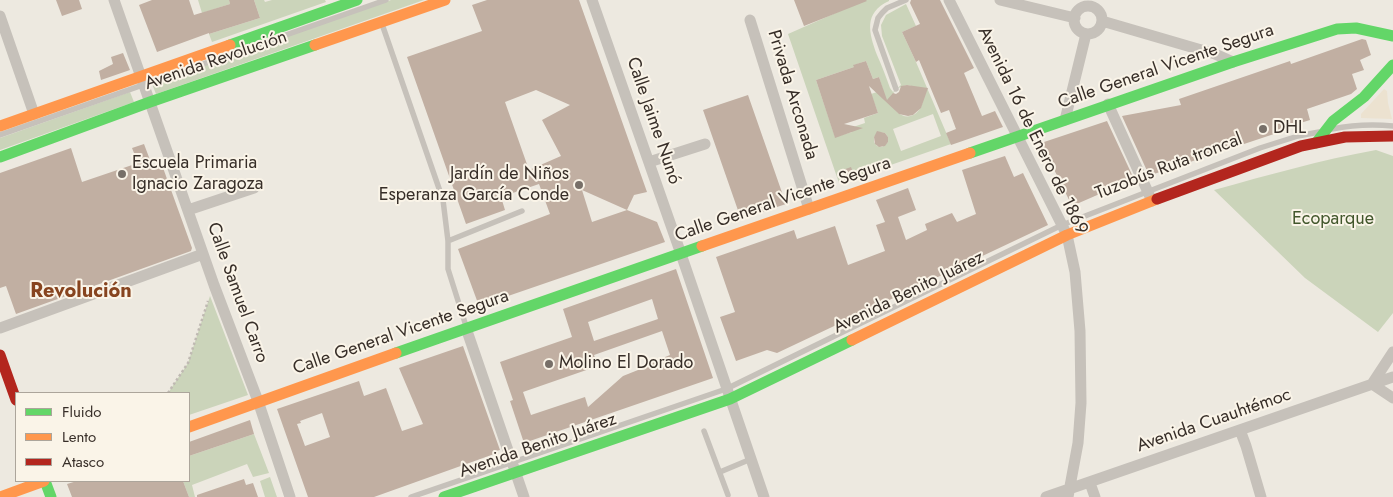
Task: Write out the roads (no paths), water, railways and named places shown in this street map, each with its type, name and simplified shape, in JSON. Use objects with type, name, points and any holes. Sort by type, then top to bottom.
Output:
[{"type":"main road","name":"Avenida Revolución","points":[[0,126],[142,81],[357,0]]},
{"type":"main road","name":"Avenida Revolución","points":[[0,157],[150,102],[445,0]]},
{"type":"main road","name":"Calle General Vicente Segura","points":[[190,427],[466,328],[1233,62],[1336,29],[1356,28],[1393,36]]},
{"type":"main road","points":[[1316,143],[1333,122],[1364,97],[1393,64]]},
{"type":"main road","name":"Avenida Benito Juárez","points":[[444,497],[514,467],[728,394],[1065,230],[1150,196],[1301,146],[1345,138],[1393,136]]},
{"type":"main road","points":[[0,355],[15,397]]},
{"type":"main road","points":[[0,496],[42,482]]},
{"type":"main road","points":[[45,482],[51,497]]},
{"type":"street","name":"Calle Samuel Carro","points":[[114,0],[214,285],[258,401],[290,497]]},
{"type":"street","name":"Calle Jaime Nunó","points":[[592,0],[764,497]]},
{"type":"street","name":"Avenida 16 de Enero de 1869","points":[[949,0],[1065,230],[1075,272],[1080,331],[1081,403],[1078,443],[1069,493]]},
{"type":"street","points":[[1000,0],[1075,18]]},
{"type":"street","points":[[1092,4],[1100,12],[1102,21],[1095,33],[1082,33],[1076,26],[1076,14],[1082,8],[1092,4]]},
{"type":"street","points":[[0,16],[34,114]]},
{"type":"street","name":"Privada Arconada","points":[[750,20],[809,209]]},
{"type":"street","points":[[1102,21],[1215,54],[1233,62]]},
{"type":"street","points":[[1065,120],[1086,34]]},
{"type":"street","points":[[1108,104],[1150,196]]},
{"type":"street","points":[[648,162],[705,144]]},
{"type":"street","points":[[188,210],[254,188]]},
{"type":"street","points":[[0,328],[203,254]]},
{"type":"street","points":[[466,328],[524,497]]},
{"type":"street","points":[[1393,352],[1372,384],[1393,398]]},
{"type":"street","name":"Avenida Cuauhtémoc","points":[[1046,497],[1069,493],[1090,483],[1393,377]]},
{"type":"street","points":[[1240,430],[1261,497]]},
{"type":"street","points":[[1090,483],[1095,497]]},
{"type":"lane","points":[[0,135],[142,81],[386,0]]},
{"type":"lane","points":[[896,88],[875,30],[878,18],[882,12],[906,0]]},
{"type":"lane","points":[[381,22],[443,200],[448,241],[448,269],[466,328]]},
{"type":"lane","name":"Tuzobús Ruta troncal","points":[[1150,196],[1260,148],[1298,136],[1343,127],[1380,124],[1393,126]]},
{"type":"lane","points":[[448,241],[522,211]]},
{"type":"lane","points":[[704,431],[728,495]]},
{"type":"lane","points":[[720,472],[751,460]]},
{"type":"lane","points":[[411,497],[514,467]]},
{"type":"place","name":"DHL","points":[[1263,129]]},
{"type":"place","name":"Escuela Primaria Ignacio Zaragoza","points":[[122,174]]},
{"type":"place","name":"Jardín de Niños Esperanza García Conde","points":[[579,185]]},
{"type":"place","name":"Molino El Dorado","points":[[549,364]]},
{"type":"district","name":"Revolución","points":[[81,292]]},
{"type":"park label","name":"Ecoparque","points":[[1333,220]]}]
